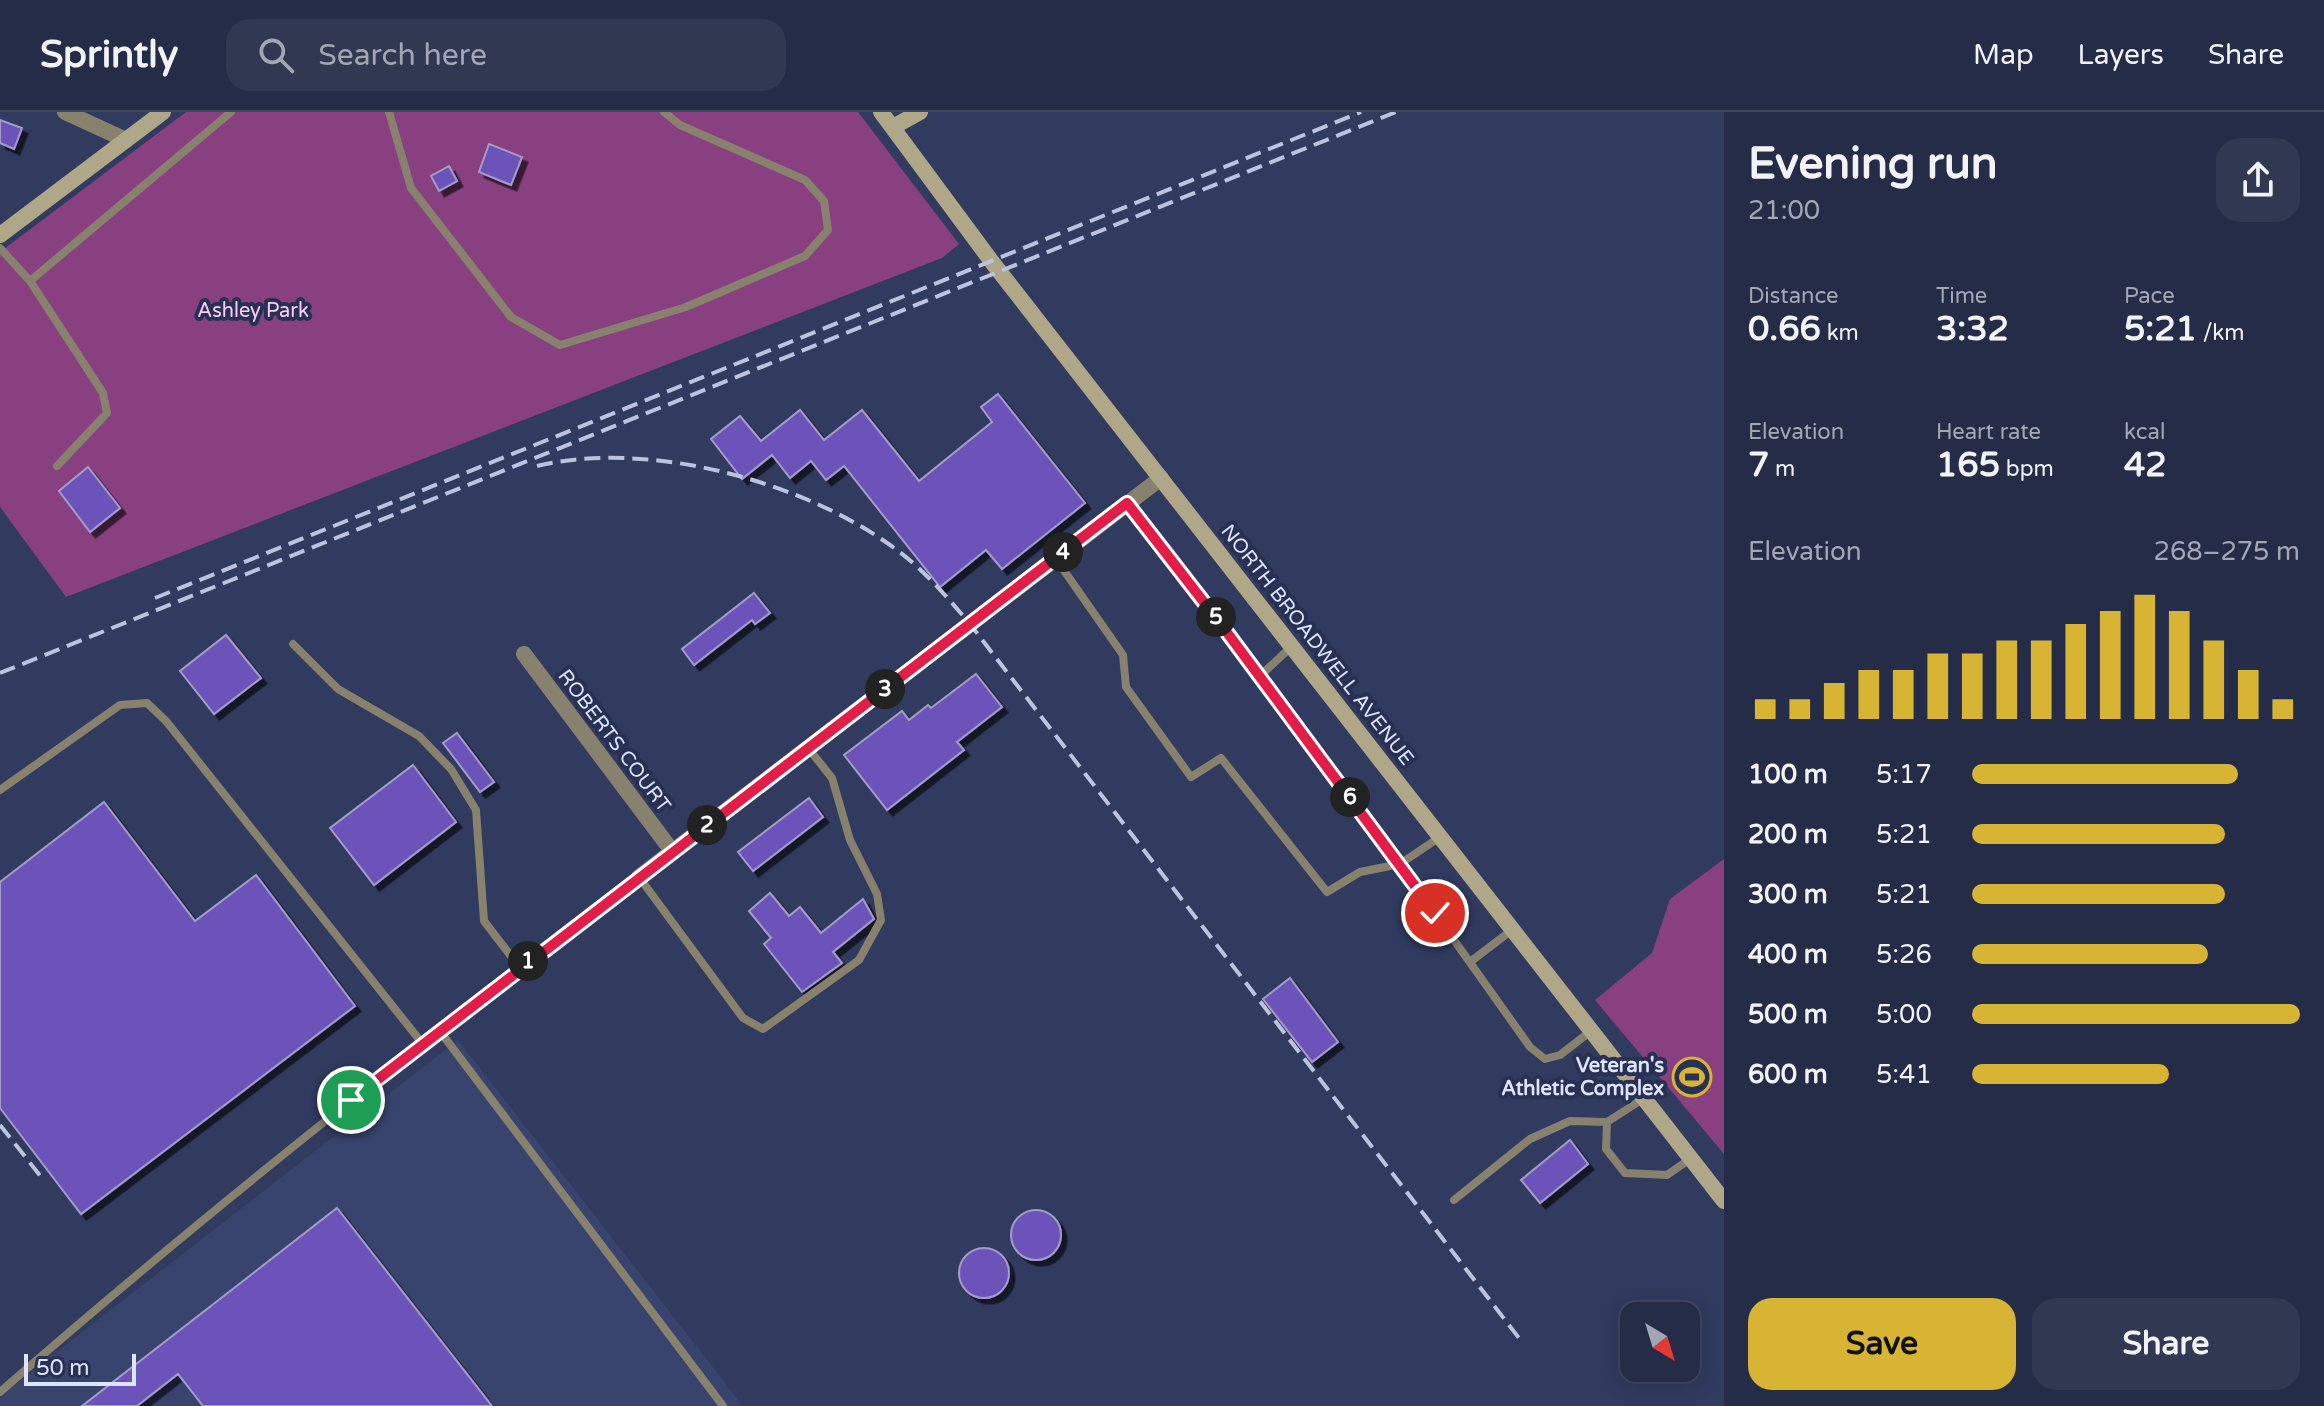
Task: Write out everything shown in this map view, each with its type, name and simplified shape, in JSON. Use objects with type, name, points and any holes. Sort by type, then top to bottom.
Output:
[{"type":"main road","points":[[0,235],[163,112]]},
{"type":"main road","name":"NORTH BROADWELL AVENUE","points":[[881,112],[1161,478],[1724,1201]]},
{"type":"main road","points":[[893,127],[920,112]]},
{"type":"street","points":[[65,112],[126,140]]},
{"type":"street","points":[[639,877],[1161,478]]},
{"type":"street","name":"ROBERTS COURT","points":[[524,654],[672,851]]},
{"type":"lane","points":[[30,281],[231,112]]},
{"type":"lane","points":[[389,112],[411,188],[511,317],[560,345],[686,307],[752,279],[805,256],[828,230],[824,201],[805,180],[680,125],[664,112]]},
{"type":"lane","points":[[0,248],[30,281],[48,314],[82,358],[103,393],[107,413],[57,466]]},
{"type":"lane","points":[[1127,503],[1400,864],[1530,1047],[1545,1059],[1560,1055],[1591,1031]]},
{"type":"lane","points":[[1056,558],[1123,655],[1126,687],[1191,777],[1221,758],[1327,892],[1360,872],[1400,864],[1440,837]]},
{"type":"lane","points":[[293,644],[338,689],[419,736],[451,769],[476,810],[484,921],[520,968]]},
{"type":"lane","points":[[1260,676],[1292,646]]},
{"type":"lane","points":[[0,790],[120,705],[147,703],[166,721],[422,1043]]},
{"type":"lane","points":[[0,1392],[141,1269],[422,1043],[639,877],[743,1018],[763,1029],[859,960],[881,920],[877,894],[850,840],[832,778],[808,748]]},
{"type":"lane","points":[[1470,962],[1512,930]]},
{"type":"lane","points":[[439,1030],[723,1406]]},
{"type":"lane","points":[[1454,1200],[1530,1139],[1570,1121],[1607,1122],[1643,1099]]},
{"type":"lane","points":[[1607,1122],[1606,1149],[1625,1173],[1667,1175],[1690,1159]]},
{"type":"shaded area","points":[[458,1040],[743,1406],[0,1406],[0,1396]]},
{"type":"green space","name":"Ashley Park","points":[[186,112],[858,112],[959,244],[942,258],[66,597],[0,507],[0,252]]},
{"type":"green space","name":"Veteran's Athletic Complex","points":[[1724,859],[1724,1154],[1595,1000],[1652,953],[1670,899]]},
{"type":"building","points":[[0,120],[22,128],[14,149],[0,143]]},
{"type":"building","points":[[489,144],[522,157],[511,185],[479,172]]},
{"type":"building","points":[[449,166],[457,181],[439,191],[431,176]]},
{"type":"building","points":[[998,394],[1085,503],[1002,569],[986,550],[940,587],[844,466],[826,480],[811,461],[790,478],[772,455],[742,479],[711,439],[740,416],[761,441],[800,410],[824,440],[862,410],[919,481],[992,422],[981,407]]},
{"type":"building","points":[[88,467],[120,508],[90,532],[59,491]]},
{"type":"building","points":[[754,593],[770,613],[755,624],[752,620],[694,665],[682,649]]},
{"type":"building","points":[[226,635],[261,678],[214,714],[180,671]]},
{"type":"building","points":[[976,674],[1002,707],[957,742],[964,750],[887,810],[844,755],[902,711],[909,720],[928,705],[931,708]]},
{"type":"building","points":[[457,733],[494,782],[480,792],[443,743]]},
{"type":"building","points":[[413,765],[456,822],[374,885],[330,828]]},
{"type":"building","points":[[809,798],[823,817],[753,871],[738,852]]},
{"type":"building","points":[[104,802],[195,921],[256,875],[355,1006],[81,1214],[0,1108],[0,882]]},
{"type":"building","points":[[770,893],[789,916],[800,907],[821,933],[863,899],[874,919],[833,952],[842,963],[802,992],[764,944],[771,938],[749,911]]},
{"type":"building","points":[[1290,978],[1338,1042],[1312,1062],[1263,999]]},
{"type":"building","points":[[1570,1140],[1588,1164],[1540,1203],[1521,1180]]},
{"type":"building","points":[[337,1208],[492,1406],[203,1406],[178,1374],[137,1406],[82,1406]]},
{"type":"building","points":[[1036,1210],[1054,1217],[1061,1235],[1054,1253],[1036,1260],[1018,1253],[1011,1235],[1018,1217]]},
{"type":"building","points":[[984,1248],[1002,1255],[1009,1273],[1002,1291],[984,1298],[966,1291],[959,1273],[966,1255]]},
{"type":"railway","points":[[155,598],[1361,112]]},
{"type":"railway","points":[[0,673],[1396,112]]},
{"type":"railway","points":[[537,466],[581,459],[628,458],[725,472],[818,504],[860,526],[917,567],[970,624],[1522,1342]]},
{"type":"railway","points":[[0,1125],[42,1178]]},
{"type":"place","name":"Veteran's Athletic Complex","points":[[1692,1077]]},
{"type":"route","points":[[351,1100],[1127,503],[1435,913]]}]
